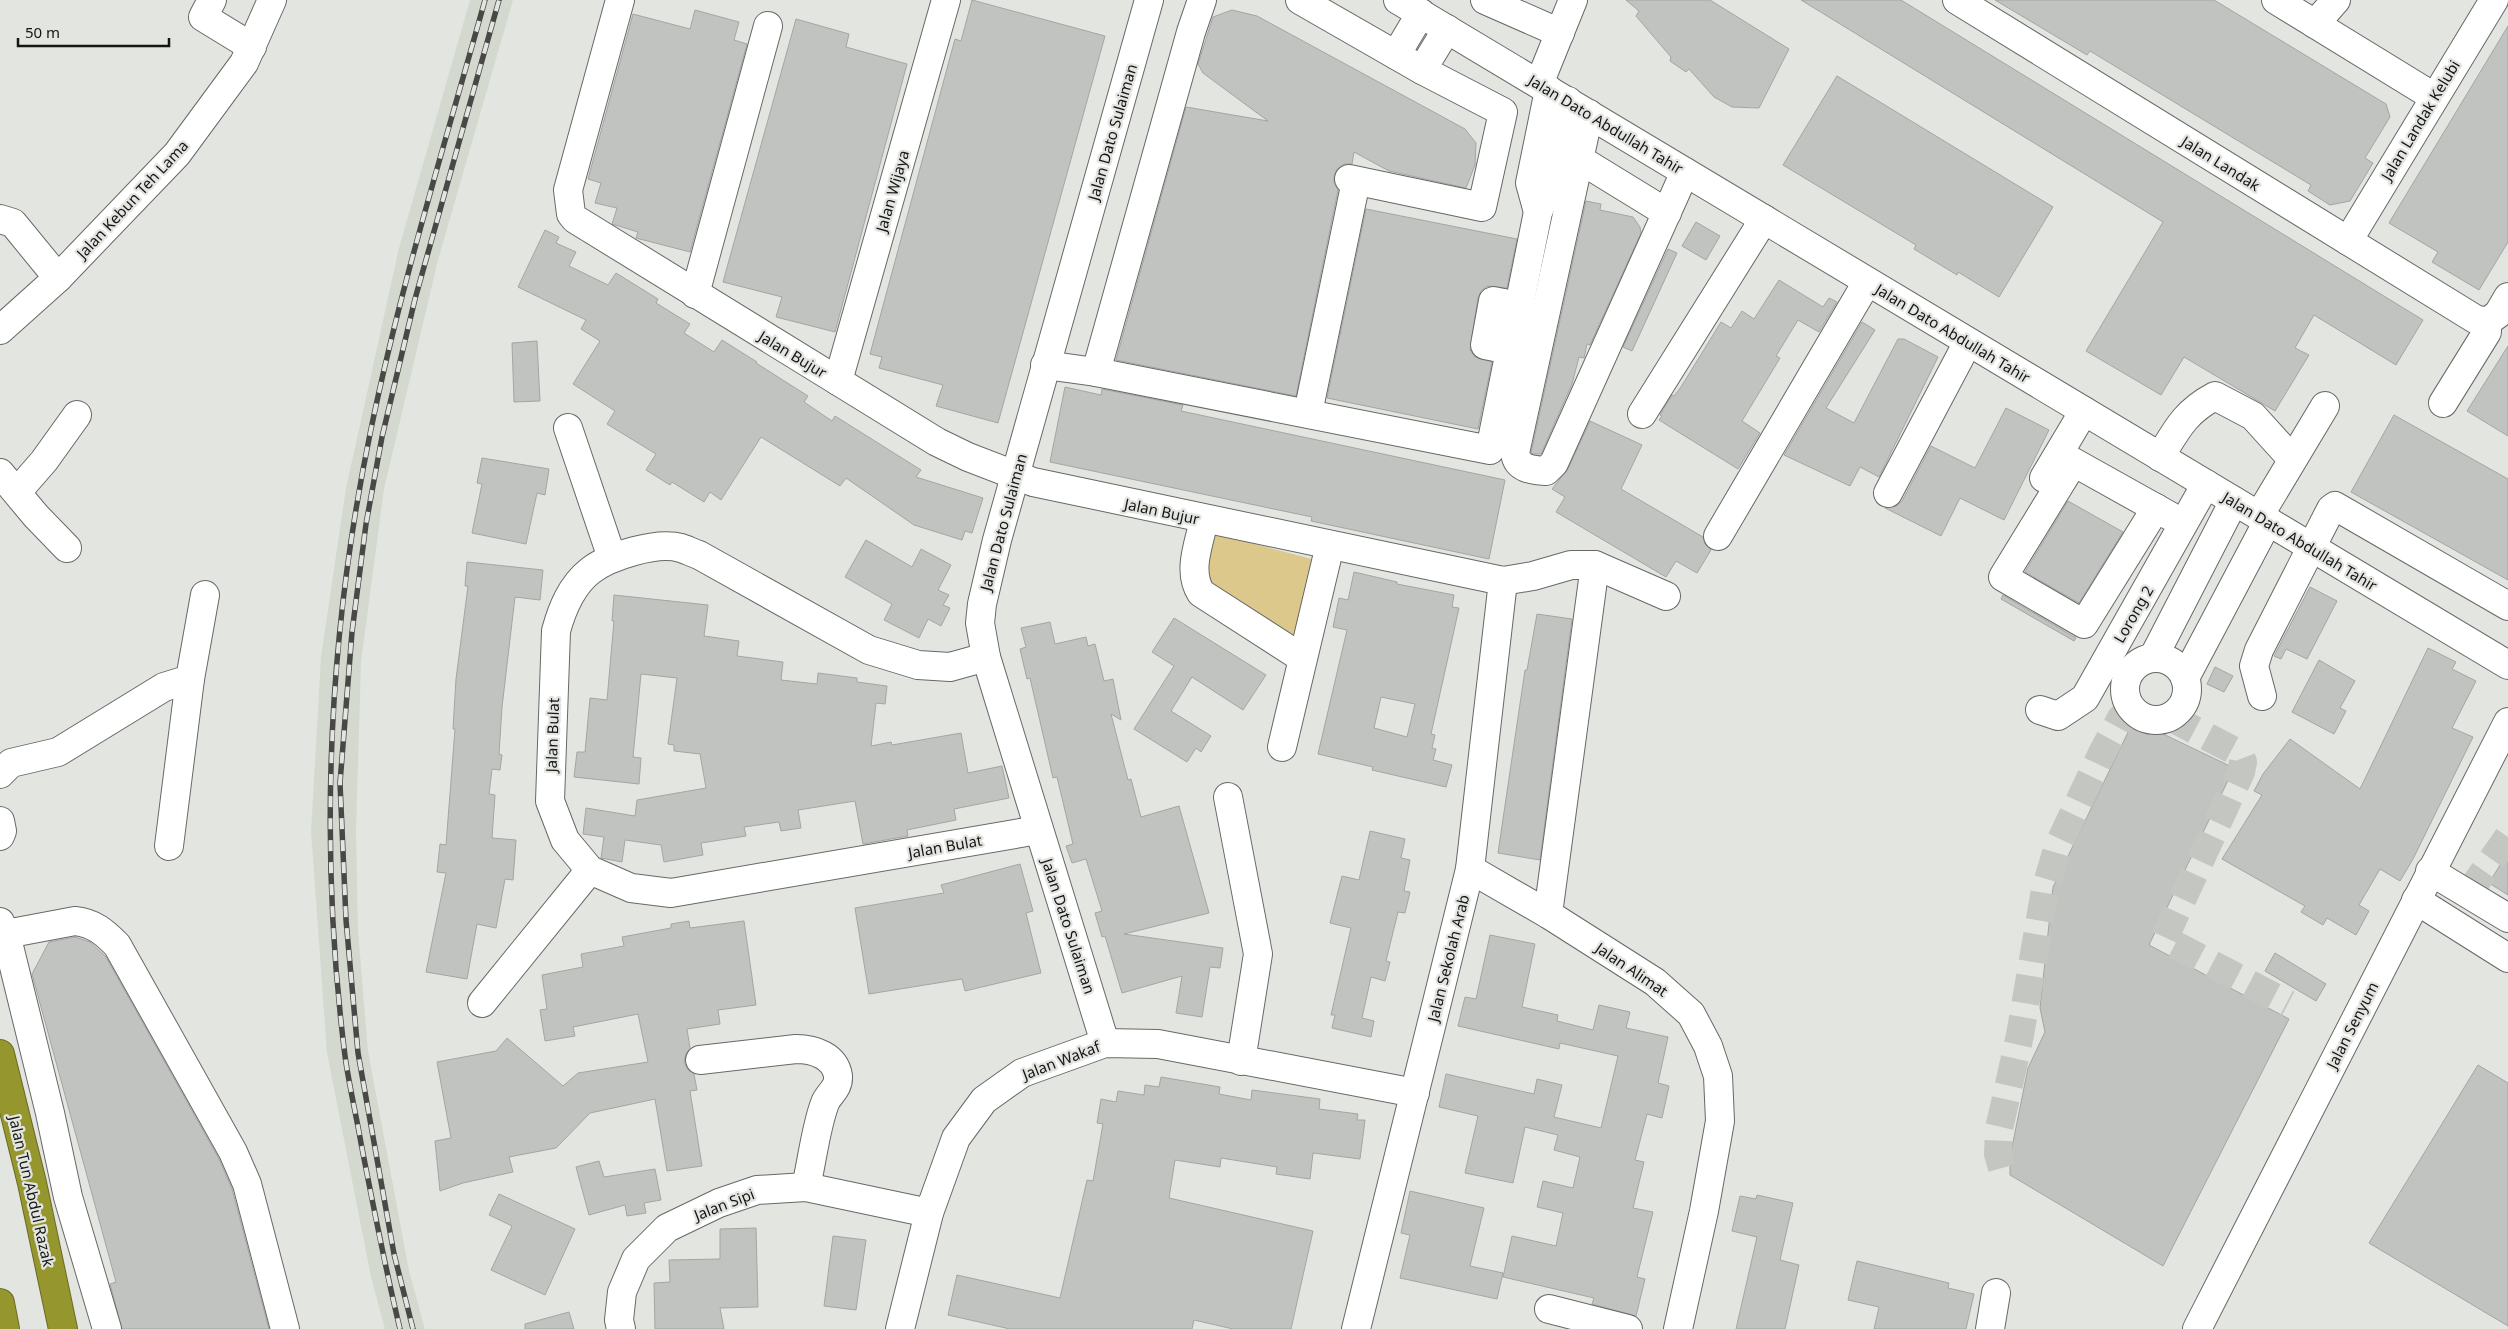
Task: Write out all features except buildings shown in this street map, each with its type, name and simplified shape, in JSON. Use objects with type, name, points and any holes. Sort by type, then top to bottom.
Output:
[{"type":"highway","name":"Jalan Tun Abdul Razak","points":[[0,1054],[32,1183],[62,1322]]},
{"type":"highway","points":[[0,1304],[5,1329]]},
{"type":"street","points":[[212,0],[203,17],[252,47]]},
{"type":"street","name":"Jalan Kebun Teh Lama","points":[[0,330],[58,278],[177,154],[244,63],[272,0]]},
{"type":"street","name":"Jalan Bujur","points":[[620,0],[570,181],[568,190],[571,214],[586,228],[937,442],[968,458],[1034,482],[1204,520],[1503,581],[1533,576],[1571,566],[1596,565],[1666,596]]},
{"type":"street","name":"Jalan Wijaya","points":[[838,381],[946,0]]},
{"type":"street","name":"Jalan Dato Sulaiman","points":[[1106,1043],[1038,830],[986,657],[980,624],[982,604],[1045,365],[1149,0]]},
{"type":"street","points":[[1096,372],[1191,32],[1202,0]]},
{"type":"street","points":[[1300,0],[1422,70],[1503,112],[1482,208],[1352,180],[1308,413]]},
{"type":"street","points":[[1485,0],[1560,33]]},
{"type":"street","points":[[1574,0],[1560,33],[1561,97],[1579,159],[1516,453],[1516,460],[1522,466],[1546,471],[1554,462],[1685,172]]},
{"type":"street","name":"Jalan Landak","points":[[1957,0],[2348,242],[2475,319],[2487,322]]},
{"type":"street","points":[[2276,0],[2434,97]]},
{"type":"street","points":[[2315,24],[2336,0]]},
{"type":"street","name":"Jalan Landak Kelubi","points":[[2348,242],[2494,0]]},
{"type":"street","points":[[1396,54],[1409,7]]},
{"type":"street","name":"Jalan Dato Abdullah Tahir","points":[[1409,7],[2508,665]]},
{"type":"street","points":[[695,294],[768,26]]},
{"type":"street","points":[[1422,70],[1447,29]]},
{"type":"street","points":[[1045,365],[1096,372],[1196,391],[1490,450],[1538,212],[1530,183],[1561,97]]},
{"type":"street","points":[[1579,159],[1667,213]]},
{"type":"street","points":[[1642,414],[1764,219]]},
{"type":"street","points":[[0,220],[13,223],[58,278]]},
{"type":"street","points":[[1718,536],[1868,282]]},
{"type":"street","points":[[2443,403],[2487,332],[2487,322],[2498,314],[2508,297]]},
{"type":"street","points":[[1888,493],[1968,342]]},
{"type":"street","points":[[2160,457],[2196,406],[2215,396],[2253,416],[2292,459]]},
{"type":"street","points":[[2185,678],[2240,574],[2263,518],[2292,459],[2325,406]]},
{"type":"street","points":[[2084,411],[2066,458],[2003,577],[2084,624],[2156,508]]},
{"type":"street","points":[[67,548],[36,516],[8,482],[44,461],[77,415]]},
{"type":"street","points":[[568,428],[612,558]]},
{"type":"street","points":[[2066,458],[2185,524]]},
{"type":"street","name":"Lorong 2","points":[[2040,710],[2058,716],[2085,698],[2206,484]]},
{"type":"street","points":[[2153,658],[2234,501]]},
{"type":"street","points":[[2262,696],[2254,666],[2259,650],[2331,509],[2335,506],[2508,606]]},
{"type":"street","points":[[1204,520],[1194,564],[1194,582],[1201,593],[1302,658]]},
{"type":"street","points":[[1282,747],[1330,545]]},
{"type":"street","name":"Jalan Bulat","points":[[986,657],[950,667],[918,665],[869,650],[699,555],[679,547],[648,548],[612,558],[589,572],[572,592],[561,611],[556,630],[550,801],[565,840],[590,870],[631,888],[672,893],[1038,830]]},
{"type":"street","points":[[2205,556],[2240,574]]},
{"type":"street","points":[[1548,914],[1596,565]]},
{"type":"street","name":"Jalan Sekolah Arab","points":[[1356,1329],[1470,869],[1503,581]]},
{"type":"street","points":[[169,846],[190,679],[205,595]]},
{"type":"street","points":[[2153,658],[2163,659],[2172,663],[2185,678],[2187,688],[2185,702],[2174,714],[2155,720],[2136,713],[2126,695],[2128,676],[2143,661],[2153,658]]},
{"type":"street","points":[[0,774],[11,763],[58,752],[164,687],[190,679]]},
{"type":"street","name":"Jalan Senyum","points":[[2197,1329],[2508,722]]},
{"type":"street","points":[[1228,797],[1258,954],[1241,1061]]},
{"type":"street","points":[[0,821],[2,830],[0,836]]},
{"type":"street","name":"Jalan Alimat","points":[[1470,869],[1548,914],[1655,982],[1691,1014],[1708,1046],[1718,1076],[1720,1121],[1704,1211],[1678,1329]]},
{"type":"street","points":[[482,1003],[590,870]]},
{"type":"street","points":[[2430,871],[2508,918]]},
{"type":"street","points":[[2416,900],[2508,958]]},
{"type":"street","points":[[107,1329],[68,1198],[50,1113],[3,928],[75,920],[87,922],[99,928],[117,945],[244,1176],[285,1329]]},
{"type":"street","name":"Jalan Wakaf","points":[[900,1329],[929,1213],[956,1138],[984,1100],[1022,1073],[1106,1043],[1158,1044],[1414,1093]]},
{"type":"street","points":[[700,1060],[796,1049],[811,1049],[825,1056],[835,1068],[838,1077],[837,1088],[825,1102],[806,1186]]},
{"type":"street","points":[[32,1183],[38,1126],[50,1113]]},
{"type":"street","name":"Jalan Sipi","points":[[621,1329],[618,1320],[622,1292],[636,1259],[667,1228],[719,1203],[757,1190],[806,1186],[929,1213]]},
{"type":"street","points":[[1990,1329],[1996,1293]]},
{"type":"street","points":[[1549,1309],[1628,1329]]},
{"type":"shaded area","points":[[470,0],[513,0],[438,260],[384,489],[361,662],[356,832],[358,930],[368,1051],[409,1271],[425,1329],[385,1329],[371,1277],[327,1053],[311,832],[321,657],[346,488],[399,248]]},
{"type":"shaded area","points":[[1210,532],[1319,561],[1293,639],[1207,587]]},
{"type":"tunnel","points":[[2002,1168],[1998,1154],[1999,1129],[2020,1035],[2045,890],[2058,846],[2102,753],[2121,718],[2136,713]]},
{"type":"tunnel","points":[[2170,717],[2240,754],[2243,762],[2241,772],[2164,939],[2288,1004]]},
{"type":"tunnel","points":[[2468,894],[2508,837]]},
{"type":"railway","points":[[400,1329],[379,1236],[345,1056],[332,900],[330,822],[332,744],[345,588],[370,434],[395,324],[485,0]]},
{"type":"railway","points":[[413,1329],[394,1254],[358,1053],[346,920],[340,783],[352,632],[366,524],[382,437],[415,299],[499,0]]}]
